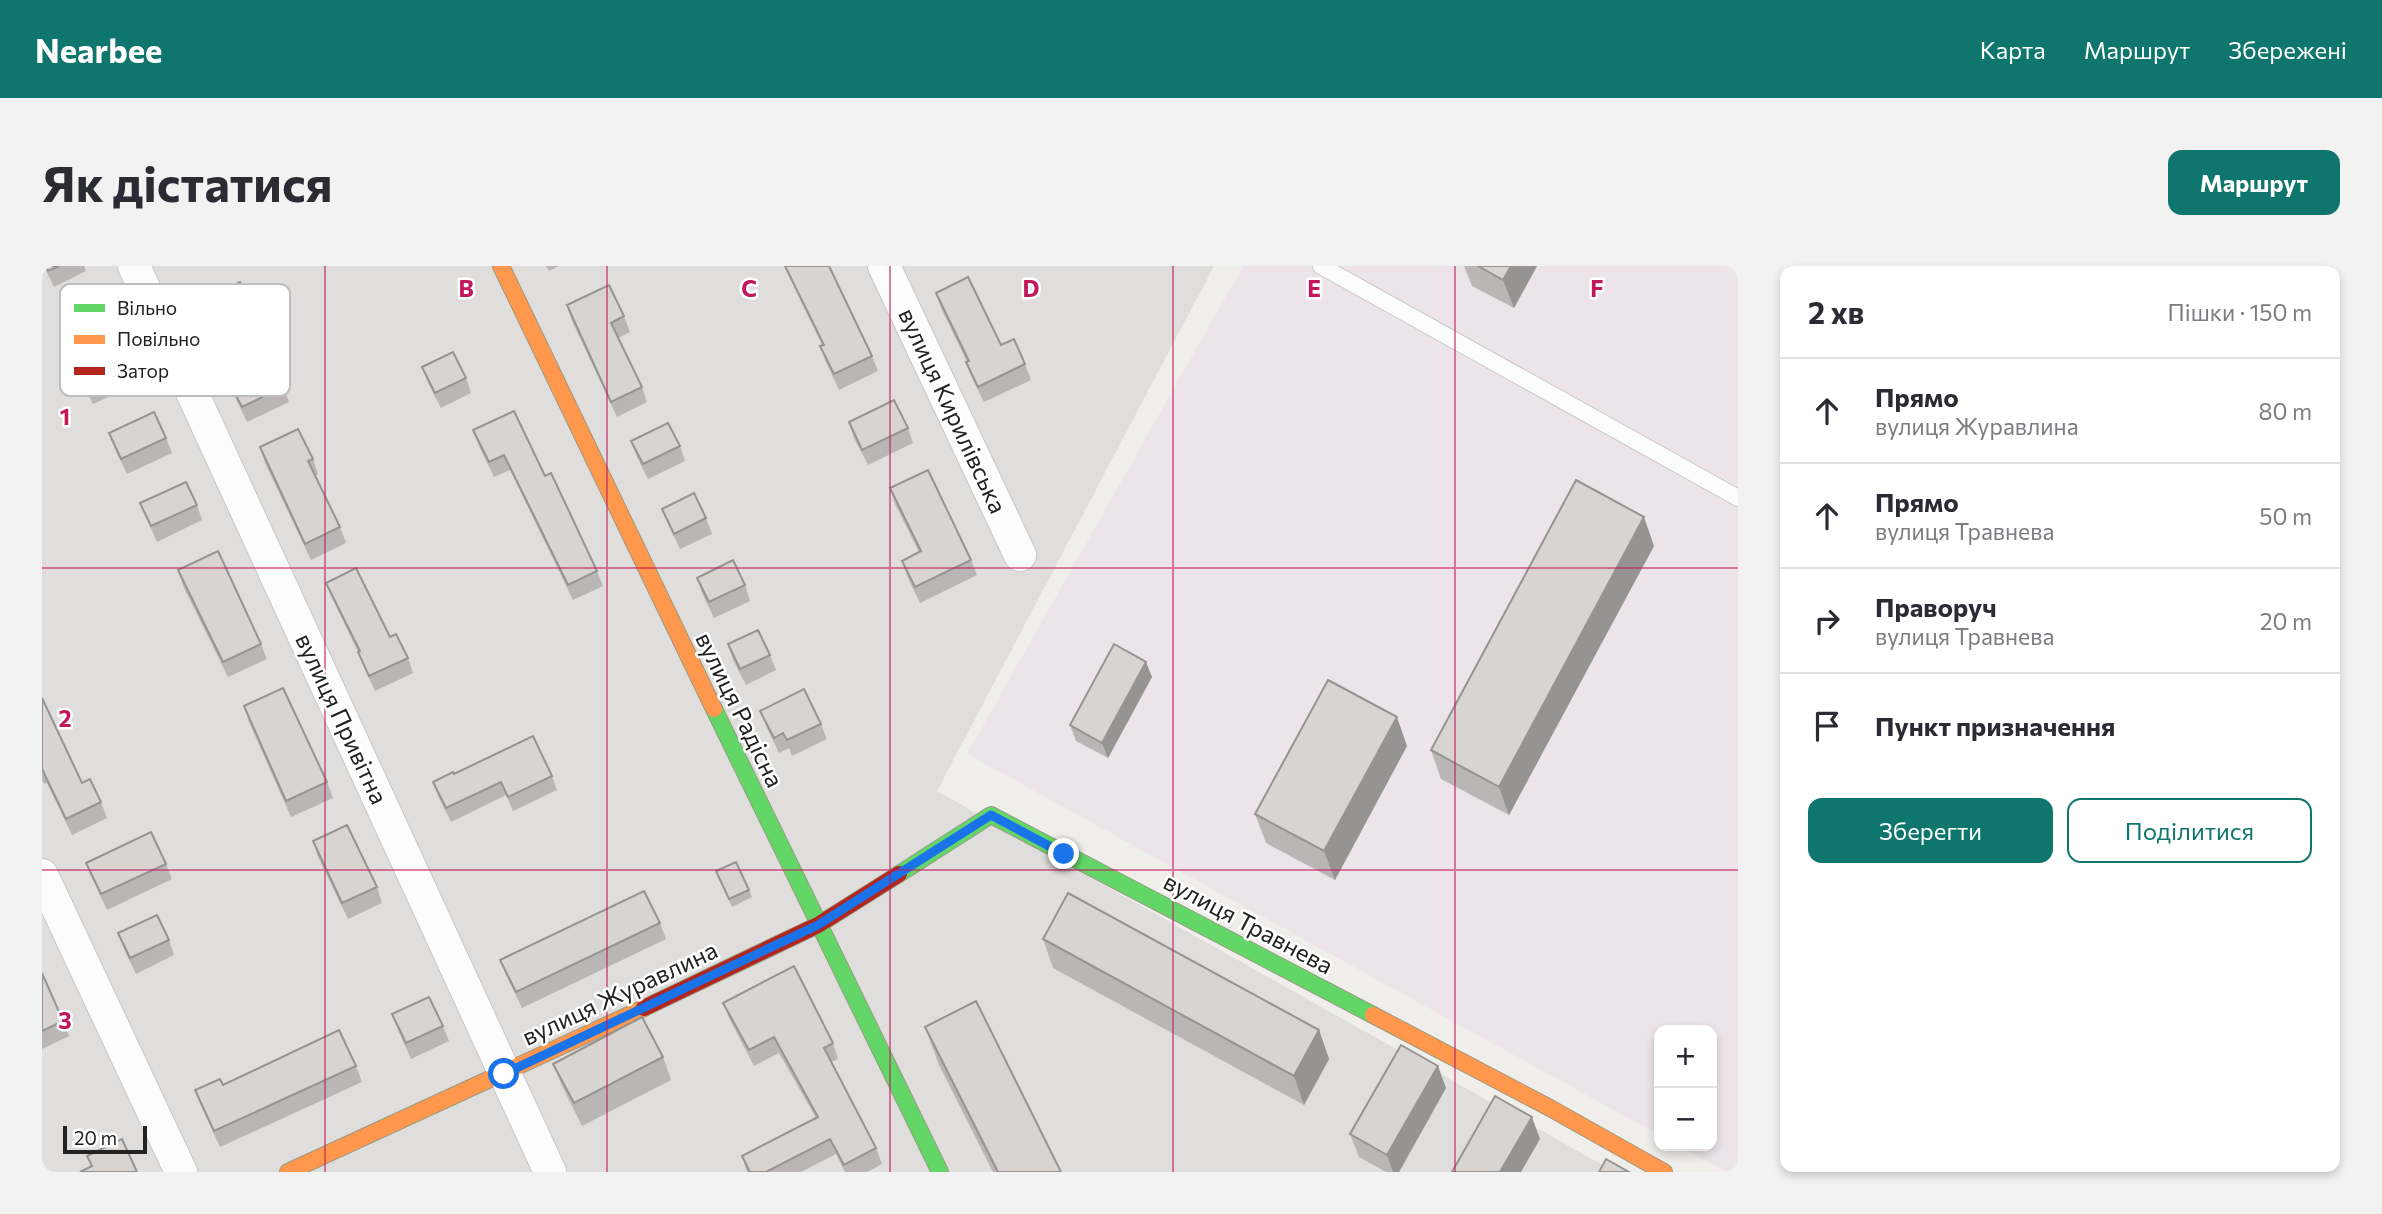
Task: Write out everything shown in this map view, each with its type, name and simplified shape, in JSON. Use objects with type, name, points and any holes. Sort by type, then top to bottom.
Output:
[{"type":"street","name":"вулиця Привітна","points":[[134,266],[142,284]]},
{"type":"street","name":"вулиця Радісна","points":[[501,266],[940,1172]]},
{"type":"street","name":"вулиця Кирилівська","points":[[884,266],[1020,555]]},
{"type":"street","name":"вулиця Привітна","points":[[194,396],[550,1172]]},
{"type":"street","name":"вулиця Травнева","points":[[818,925],[991,815],[1550,1108],[1664,1172]]},
{"type":"street","points":[[42,875],[181,1172]]},
{"type":"street","name":"вулиця Журавлина","points":[[288,1172],[504,1074],[818,925]]},
{"type":"lane","points":[[1321,266],[1738,498]]},
{"type":"shaded area","points":[[42,266],[1214,266],[937,791],[1615,1172],[42,1172]]},
{"type":"shaded area","points":[[1243,266],[1738,266],[1738,1172],[1727,1172],[1688,1151],[1717,1151],[1717,1025],[1654,1025],[1654,1132],[967,754]]},
{"type":"building","points":[[46,266],[59,266],[48,271]]},
{"type":"building","points":[[785,266],[829,266],[872,356],[834,374],[820,346],[824,345]]},
{"type":"building","points":[[1478,266],[1511,266],[1503,280]]},
{"type":"building","points":[[968,277],[1001,345],[1014,339],[1025,364],[978,387],[966,362],[969,361],[936,293]]},
{"type":"building","points":[[609,285],[624,316],[611,323],[642,387],[611,402],[567,305]]},
{"type":"building","points":[[453,352],[466,378],[435,393],[422,367]]},
{"type":"building","points":[[236,396],[265,396],[242,407]]},
{"type":"building","points":[[894,400],[908,428],[862,450],[849,422]]},
{"type":"building","points":[[514,411],[545,476],[551,473],[597,571],[568,585],[504,455],[489,462],[473,430]]},
{"type":"building","points":[[154,412],[166,438],[121,459],[109,433]]},
{"type":"building","points":[[668,423],[680,446],[643,464],[631,441]]},
{"type":"building","points":[[298,429],[313,459],[308,461],[340,527],[305,544],[260,447]]},
{"type":"building","points":[[928,470],[971,560],[915,587],[902,561],[921,551],[890,488]]},
{"type":"building","points":[[1576,480],[1644,517],[1499,787],[1431,750]]},
{"type":"building","points":[[186,482],[197,505],[151,526],[140,503]]},
{"type":"building","points":[[694,493],[706,518],[674,534],[662,509]]},
{"type":"building","points":[[218,551],[261,644],[223,662],[178,570]]},
{"type":"building","points":[[733,560],[745,585],[709,602],[697,578]]},
{"type":"building","points":[[356,568],[390,637],[396,634],[408,658],[369,676],[358,652],[360,651],[326,583]]},
{"type":"building","points":[[758,630],[770,655],[740,669],[728,644]]},
{"type":"building","points":[[1114,644],[1146,662],[1102,743],[1070,725]]},
{"type":"building","points":[[1328,680],[1397,717],[1324,851],[1255,814]]},
{"type":"building","points":[[283,688],[327,782],[286,801],[244,706]]},
{"type":"building","points":[[804,689],[821,724],[787,740],[783,733],[774,738],[760,711]]},
{"type":"building","points":[[42,698],[82,783],[90,779],[101,802],[66,819],[42,769]]},
{"type":"building","points":[[533,736],[552,776],[508,797],[501,782],[446,808],[433,782]]},
{"type":"building","points":[[347,825],[377,887],[342,903],[313,841]]},
{"type":"building","points":[[151,832],[166,864],[101,894],[86,863]]},
{"type":"building","points":[[736,862],[749,890],[729,899],[716,871]]},
{"type":"building","points":[[644,891],[660,923],[516,992],[500,960]]},
{"type":"building","points":[[1068,893],[1319,1030],[1294,1076],[1043,939]]},
{"type":"building","points":[[157,915],[169,940],[130,958],[118,933]]},
{"type":"building","points":[[794,966],[833,1043],[824,1048],[876,1148],[844,1165],[830,1139],[766,1172],[750,1172],[742,1156],[818,1117],[774,1037],[749,1050],[723,1003]]},
{"type":"building","points":[[42,973],[63,1021],[42,1031]]},
{"type":"building","points":[[429,997],[443,1026],[406,1043],[392,1014]]},
{"type":"building","points":[[976,1001],[1061,1172],[998,1172],[925,1027]]},
{"type":"building","points":[[642,1017],[663,1057],[574,1103],[553,1064]]},
{"type":"building","points":[[339,1030],[356,1066],[214,1131],[195,1090],[220,1079],[223,1085]]},
{"type":"building","points":[[1401,1045],[1438,1066],[1387,1155],[1350,1134]]},
{"type":"building","points":[[1495,1096],[1532,1117],[1500,1172],[1452,1172]]},
{"type":"building","points":[[122,1139],[137,1172],[80,1172],[92,1166],[87,1156]]},
{"type":"building","points":[[1606,1159],[1629,1172],[1599,1172]]},
{"type":"traffic: fast","points":[[714,709],[940,1172]]},
{"type":"traffic: fast","points":[[899,874],[991,815],[1373,1015]]},
{"type":"traffic: slow","points":[[501,266],[714,709]]},
{"type":"traffic: slow","points":[[288,1172],[644,1008]]},
{"type":"traffic: slow","points":[[1373,1015],[1550,1108],[1664,1172]]},
{"type":"traffic: jam","points":[[644,1008],[818,925],[899,874]]},
{"type":"route","points":[[504,1074],[818,925],[991,815],[1064,854]]}]
